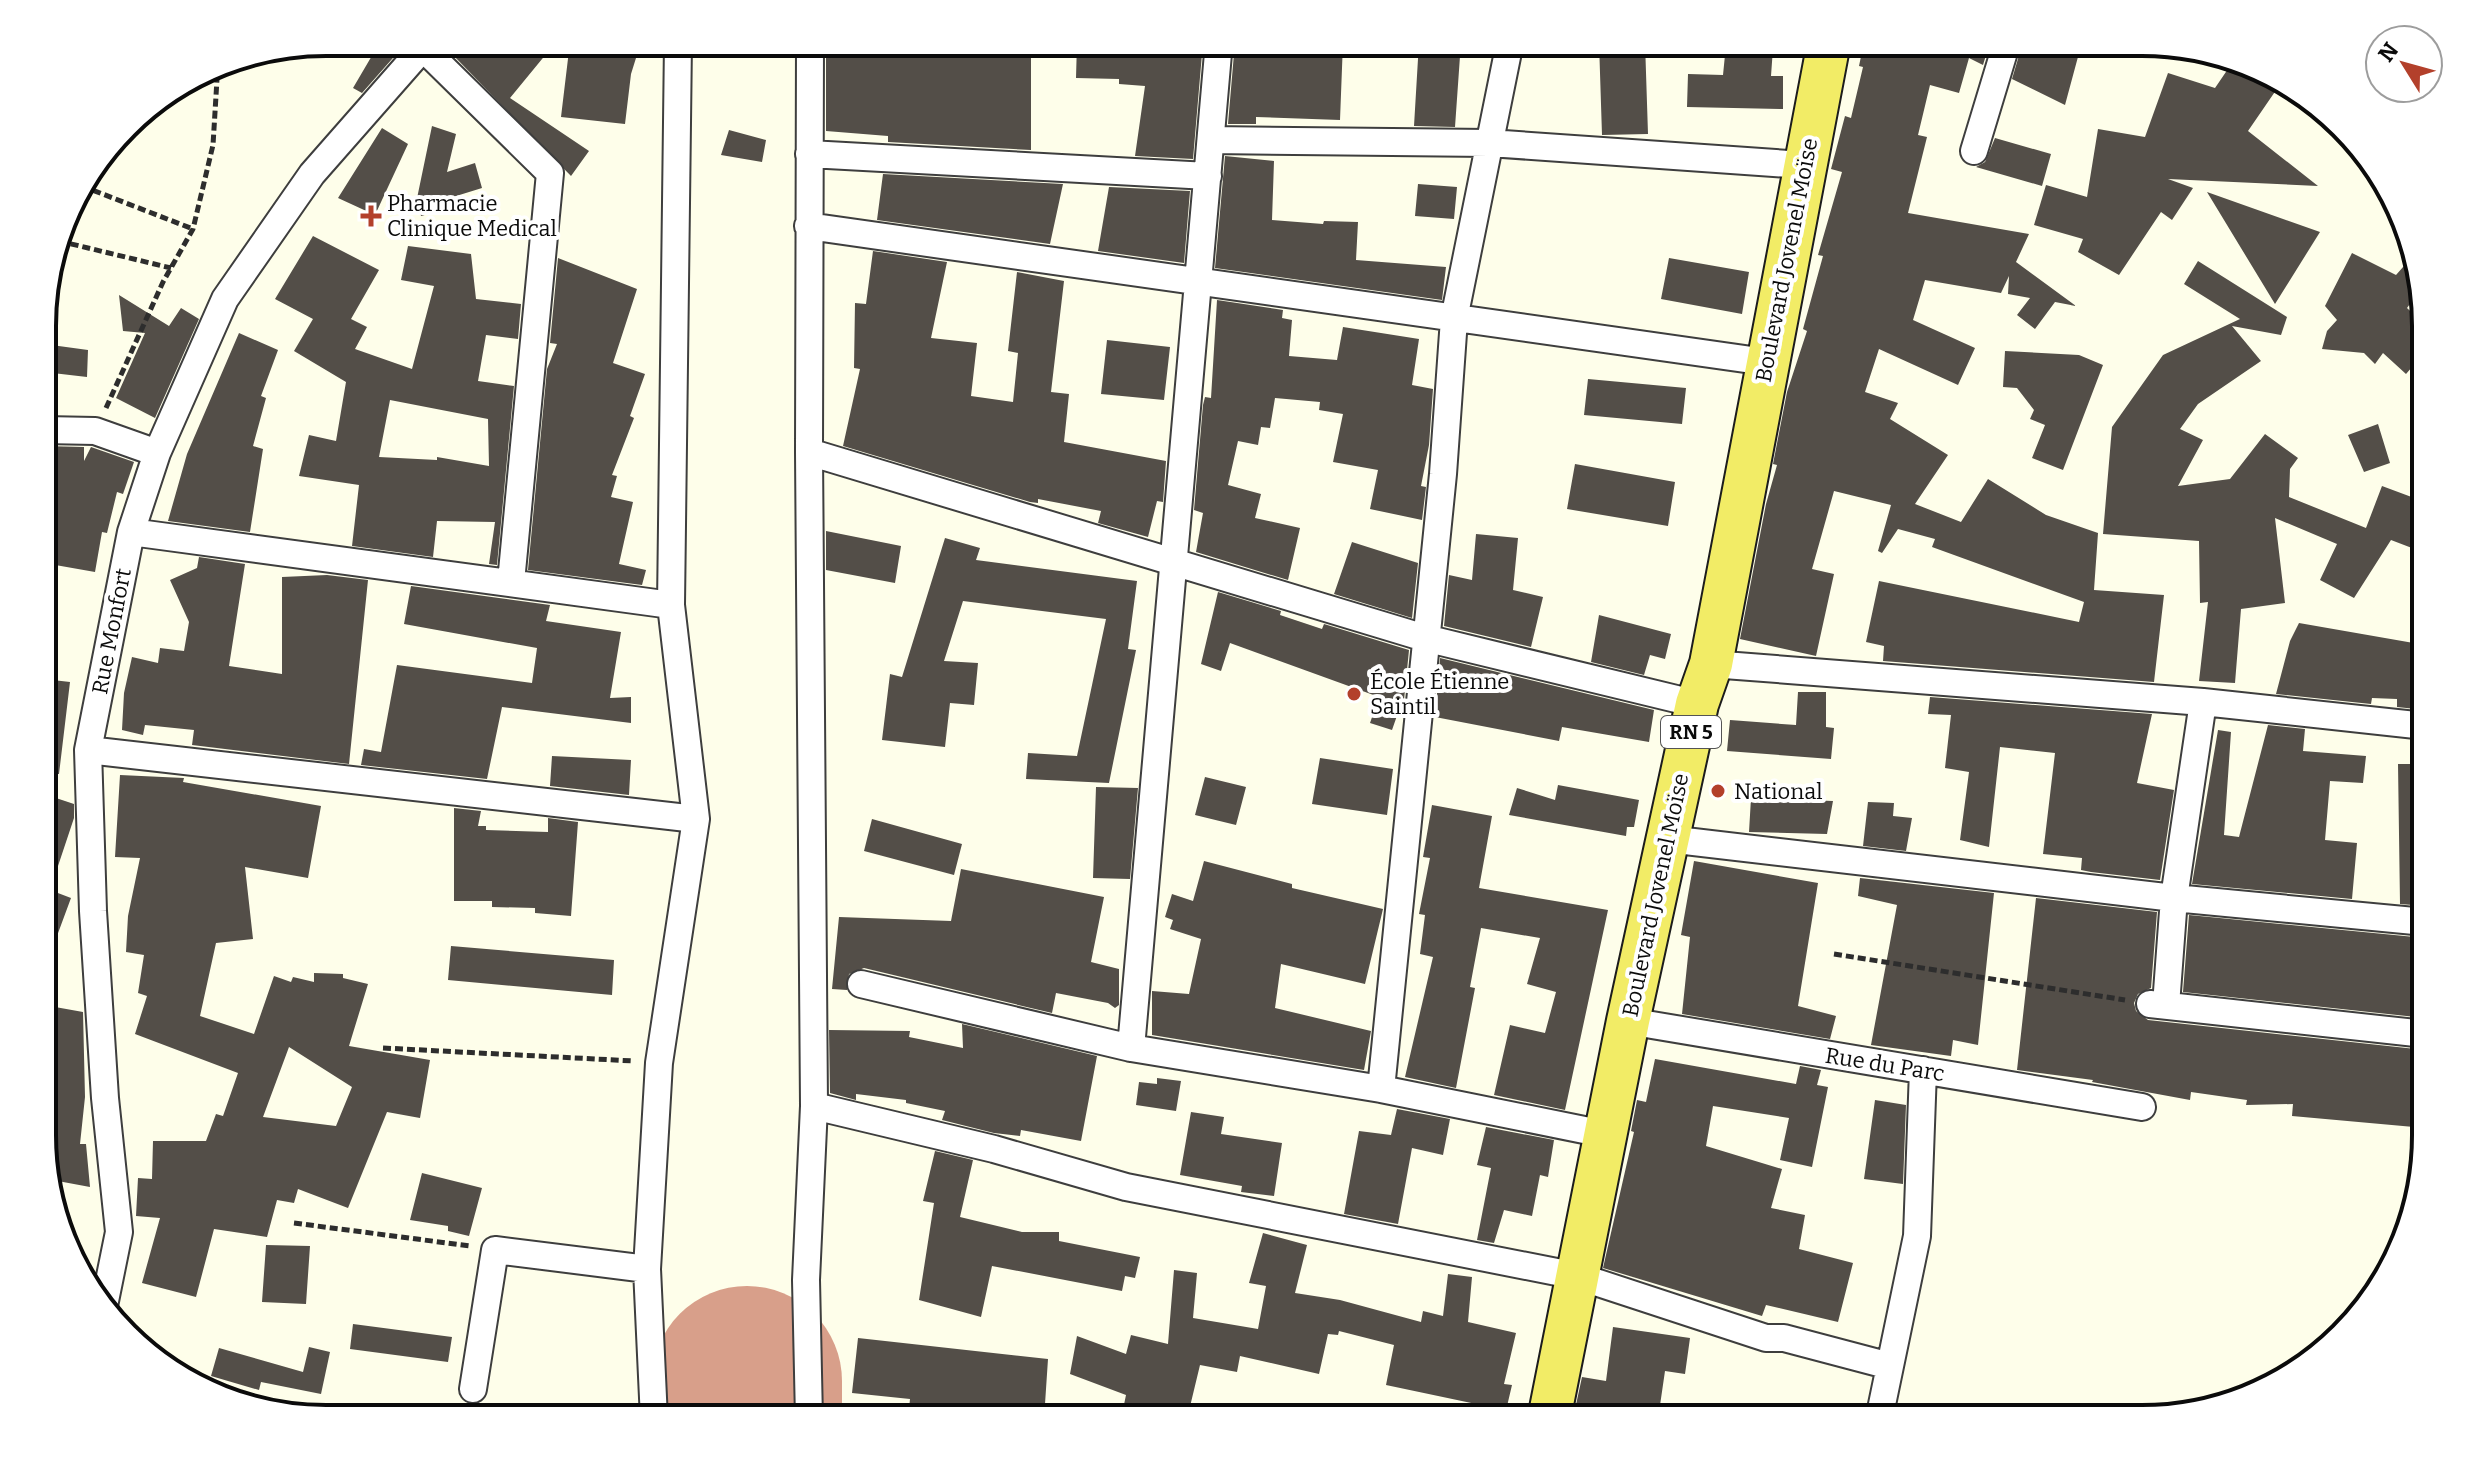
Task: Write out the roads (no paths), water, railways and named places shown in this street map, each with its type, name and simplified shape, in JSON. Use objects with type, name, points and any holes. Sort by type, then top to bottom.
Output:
[{"type":"main road","name":"Boulevard Jovenel Moïse","points":[[1552,1404],[1628,1021],[1697,704],[1711,664],[1803,165],[1817,56]]},
{"type":"street","points":[[1381,1089],[1443,474],[1454,319],[1507,56]]},
{"type":"street","points":[[1974,151],[2003,56]]},
{"type":"street","name":"Rue Monfort","points":[[107,1292],[119,1232],[101,1036],[88,750],[131,532],[157,453],[225,299],[312,174],[415,57]]},
{"type":"street","points":[[438,57],[550,173],[511,582]]},
{"type":"street","points":[[653,1405],[647,1269],[659,1063],[696,819],[671,605],[678,57]]},
{"type":"street","points":[[809,1405],[806,1280],[814,1106],[808,226],[810,57]]},
{"type":"street","points":[[1131,1048],[1218,57]]},
{"type":"street","points":[[1211,140],[1489,143],[1803,165]]},
{"type":"street","points":[[809,154],[1208,176]]},
{"type":"street","points":[[808,226],[1199,284],[1766,362]]},
{"type":"street","points":[[56,430],[95,431],[157,453]]},
{"type":"street","points":[[809,452],[1425,638],[1697,704]]},
{"type":"street","points":[[131,532],[671,605]]},
{"type":"street","points":[[1711,664],[2203,702],[2411,724]]},
{"type":"street","points":[[2203,702],[2158,1004],[2411,1032]]},
{"type":"street","points":[[88,750],[696,819]]},
{"type":"street","points":[[1668,839],[2174,898],[2411,921]]},
{"type":"street","points":[[861,984],[1131,1048],[1381,1089],[1604,1134]]},
{"type":"street","name":"Rue du Parc","points":[[1628,1021],[2142,1107]]},
{"type":"street","points":[[1882,1404],[1917,1236],[1923,1070]]},
{"type":"street","points":[[814,1106],[994,1149],[1126,1187],[1577,1276],[1766,1338],[1784,1338],[1890,1366]]},
{"type":"street","points":[[473,1389],[495,1250],[647,1269]]},
{"type":"place","name":"Pharmacie Clinique Medical","points":[[371,216]]},
{"type":"place","name":"École Étienne Saintil","points":[[1354,694]]},
{"type":"place","name":"National","points":[[1718,791]]}]
